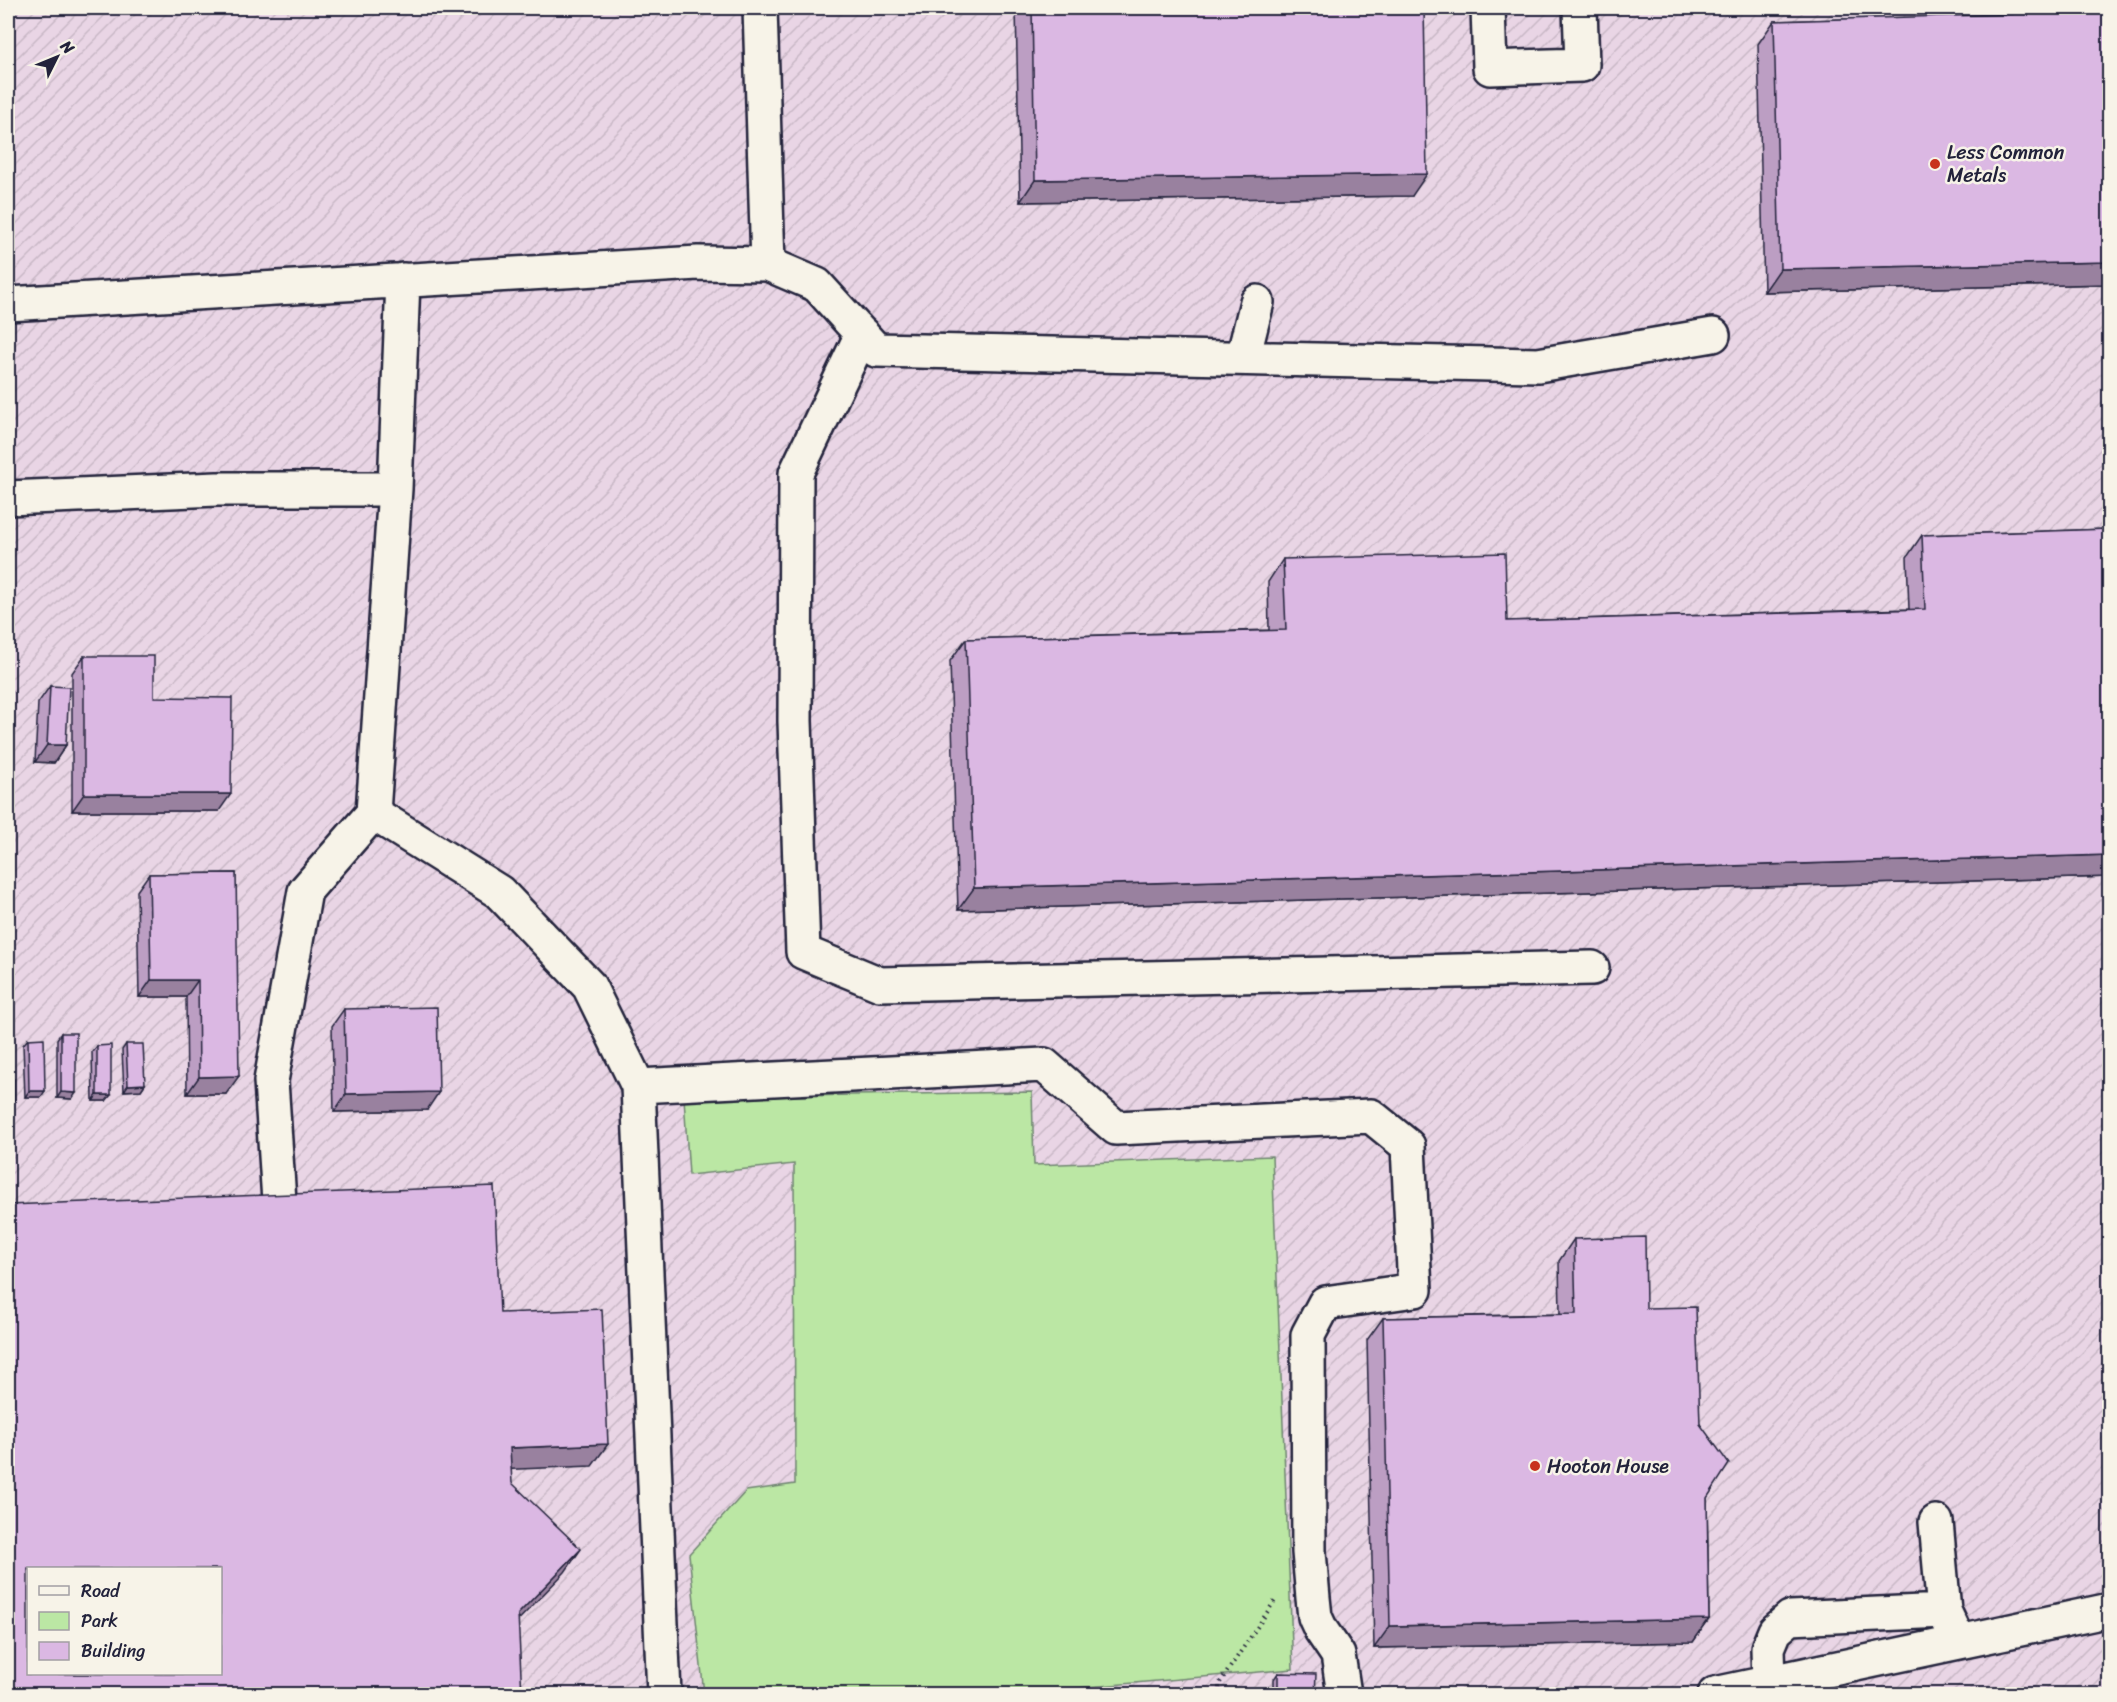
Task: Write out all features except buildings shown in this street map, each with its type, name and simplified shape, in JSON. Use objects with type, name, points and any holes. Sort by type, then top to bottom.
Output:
[{"type":"lane","points":[[760,8],[768,264]]},
{"type":"lane","points":[[1488,8],[1490,68],[1582,65],[1580,8]]},
{"type":"lane","points":[[8,304],[698,263],[768,264],[817,285],[876,350],[1538,365],[1713,335]]},
{"type":"lane","points":[[280,1216],[271,1081],[305,891],[373,813],[395,489],[403,280]]},
{"type":"lane","points":[[1243,358],[1257,302]]},
{"type":"lane","points":[[862,334],[796,473],[795,722],[803,952],[880,984],[1592,968]]},
{"type":"lane","points":[[8,498],[217,489],[395,489]]},
{"type":"lane","points":[[373,813],[499,892],[516,909],[589,986],[638,1086],[664,1695]]},
{"type":"lane","points":[[638,1086],[1044,1065],[1116,1128],[1371,1116],[1408,1146],[1415,1290],[1325,1303],[1308,1335],[1309,1552],[1313,1598],[1315,1617],[1338,1654],[1344,1695]]},
{"type":"lane","points":[[1936,1522],[1944,1611],[1959,1642]]},
{"type":"lane","points":[[1715,1695],[1775,1686],[1959,1642],[2109,1610]]},
{"type":"lane","points":[[1775,1686],[1768,1648],[1775,1630],[1790,1618],[1944,1611]]},
{"type":"path","points":[[1219,1695],[1219,1684],[1277,1599]]},
{"type":"shaded area","points":[[8,8],[2109,8],[2109,1694],[8,1694]]},
{"type":"green space","points":[[1032,1092],[1034,1165],[1272,1156],[1293,1669],[1008,1694],[704,1694],[689,1554],[746,1491],[795,1484],[794,1164],[689,1175],[684,1098]]},
{"type":"place","name":"Less Common Metals","points":[[1935,164]]},
{"type":"place","name":"Hooton House","points":[[1535,1466]]}]
